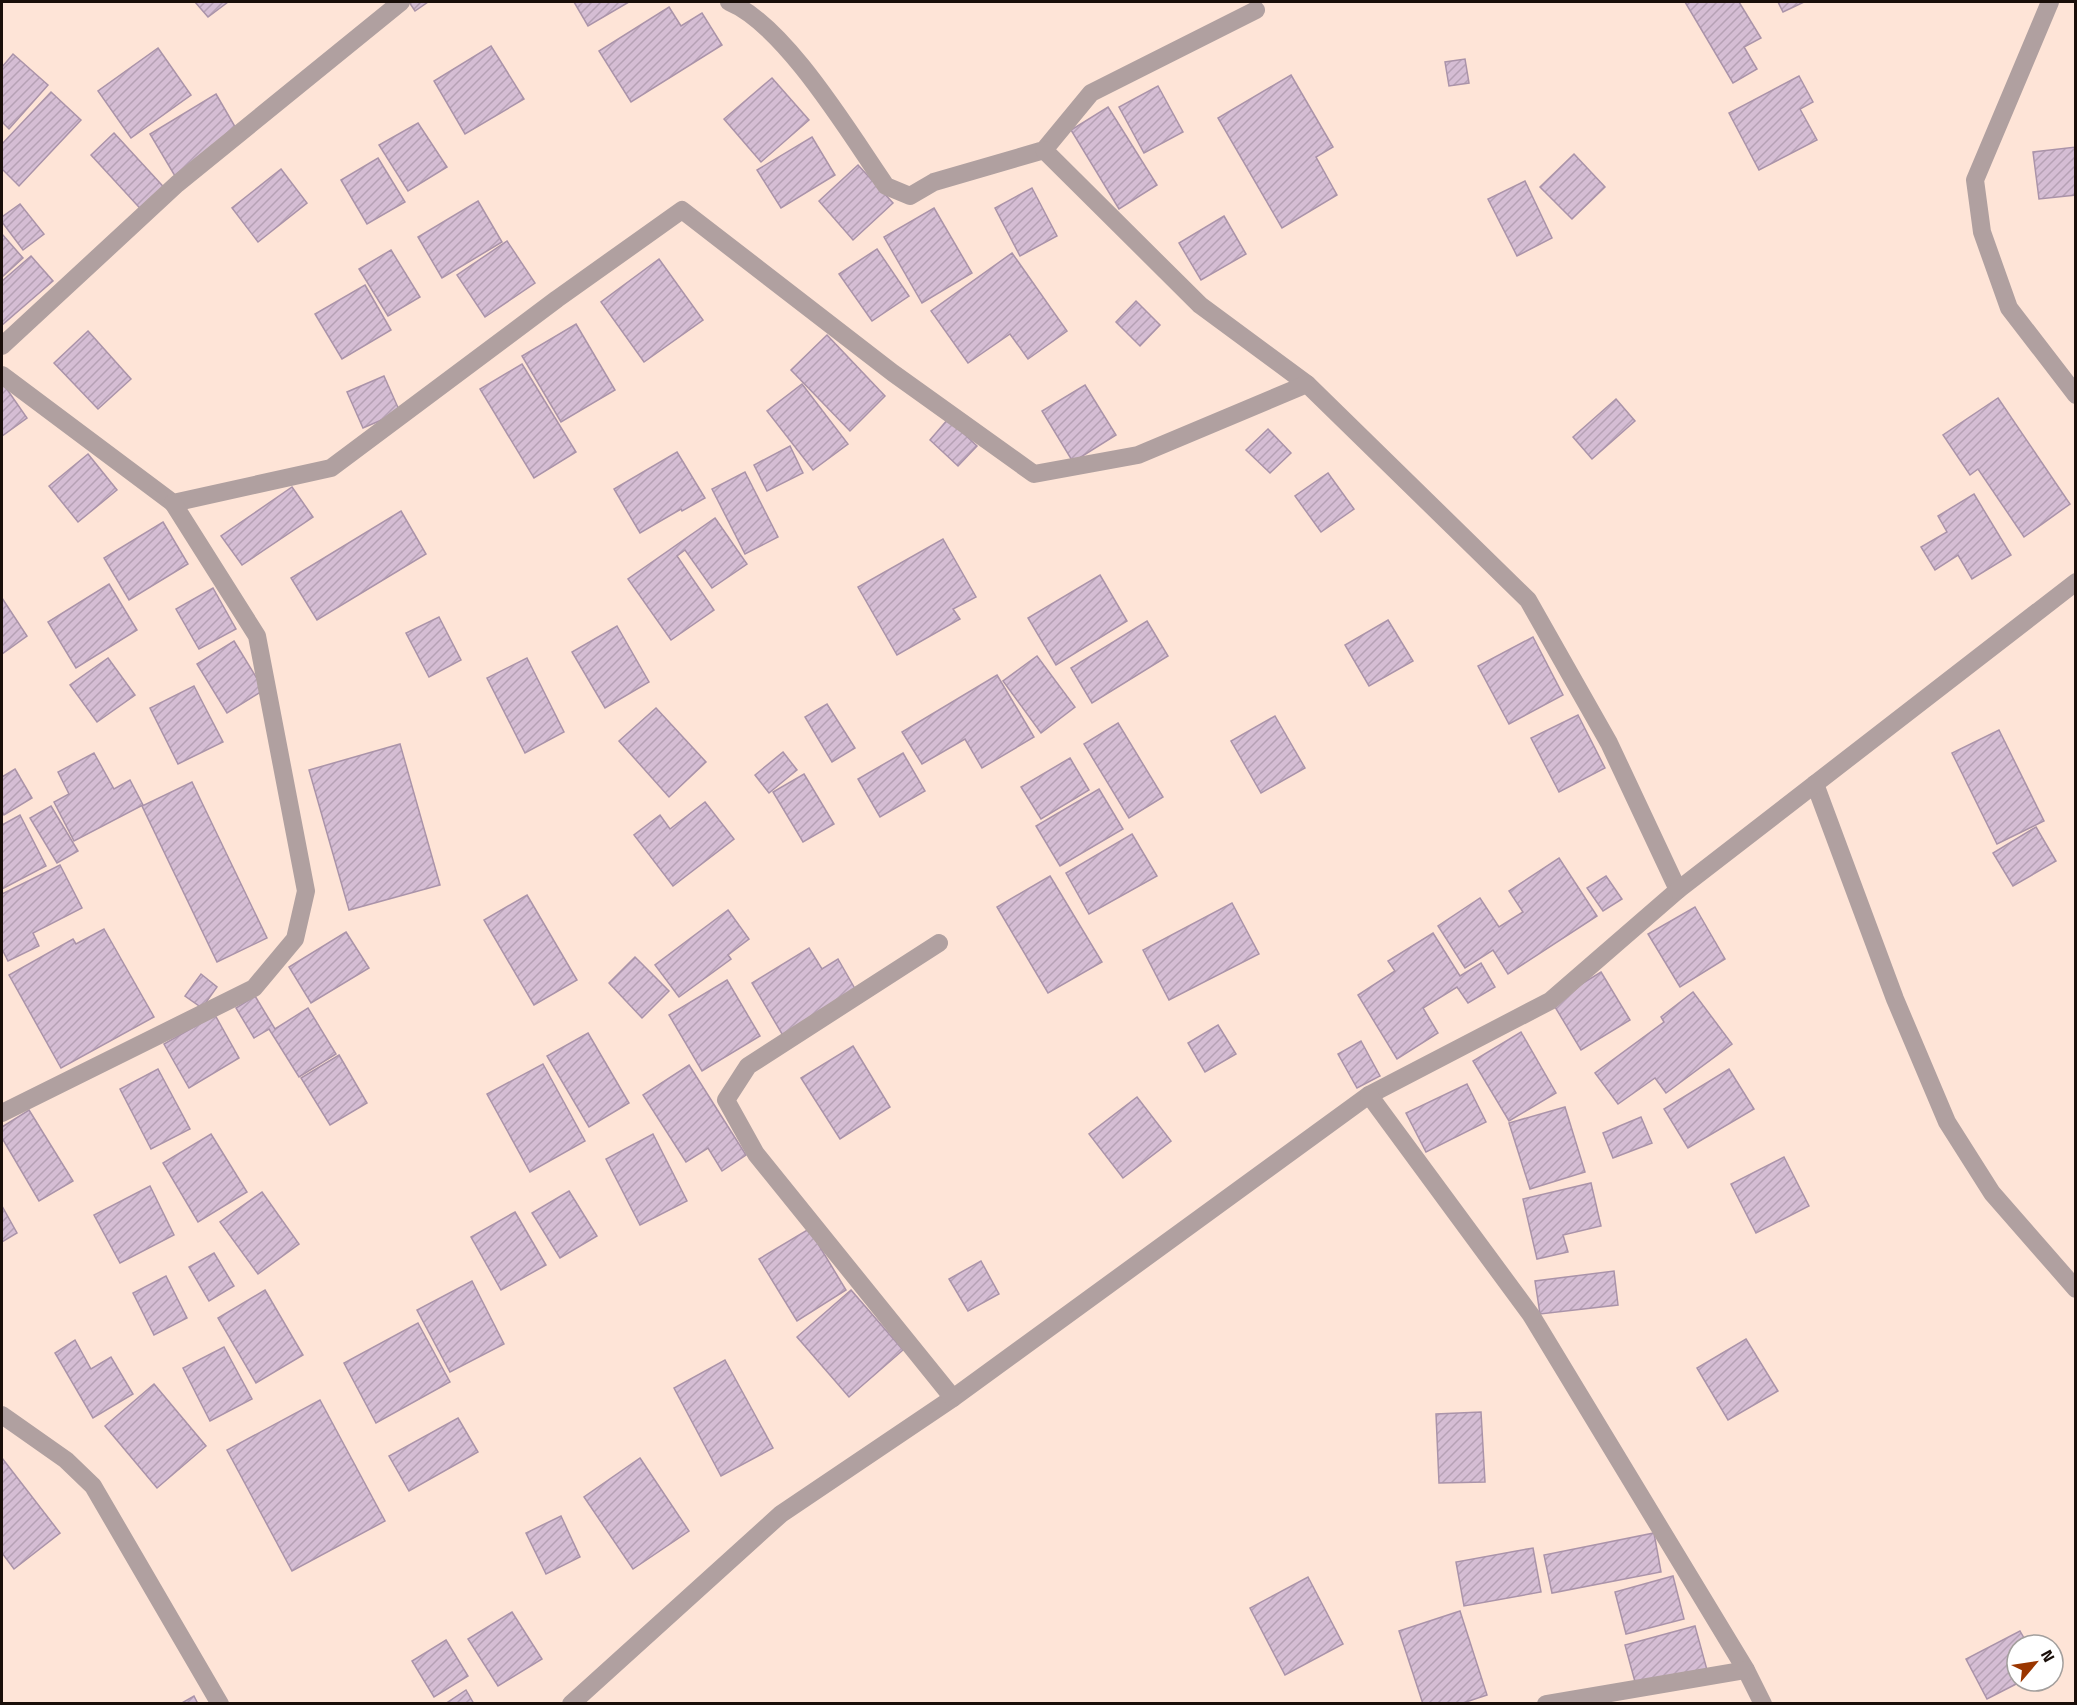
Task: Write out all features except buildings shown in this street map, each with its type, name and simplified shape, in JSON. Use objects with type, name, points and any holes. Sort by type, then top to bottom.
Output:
[{"type":"street","points":[[2,346],[177,184],[401,2]]},
{"type":"street","points":[[729,2],[748,9],[789,50],[886,186],[910,196],[934,182],[1044,150],[1091,93],[1256,10]]},
{"type":"street","points":[[2050,2],[1975,180],[1982,232],[2009,308],[2076,395]]},
{"type":"street","points":[[1044,150],[1200,305],[1307,384],[1528,600],[1609,743],[1678,890]]},
{"type":"street","points":[[173,503],[331,468],[557,299],[682,210],[893,373],[1034,474],[1138,455],[1307,384]]},
{"type":"street","points":[[2,375],[173,503],[257,636],[306,891],[296,939],[254,988],[2,1113]]},
{"type":"street","points":[[571,1704],[781,1514],[952,1398],[1369,1095],[1550,1001],[1678,890],[2076,582]]},
{"type":"street","points":[[1815,783],[1895,999],[1947,1122],[1992,1192],[2076,1289]]},
{"type":"street","points":[[939,943],[748,1066],[726,1100],[756,1154],[952,1398]]},
{"type":"street","points":[[1369,1095],[1531,1315],[1746,1670],[1763,1704]]},
{"type":"street","points":[[2,1415],[66,1460],[93,1486],[220,1704]]},
{"type":"street","points":[[1546,1704],[1746,1670]]}]
